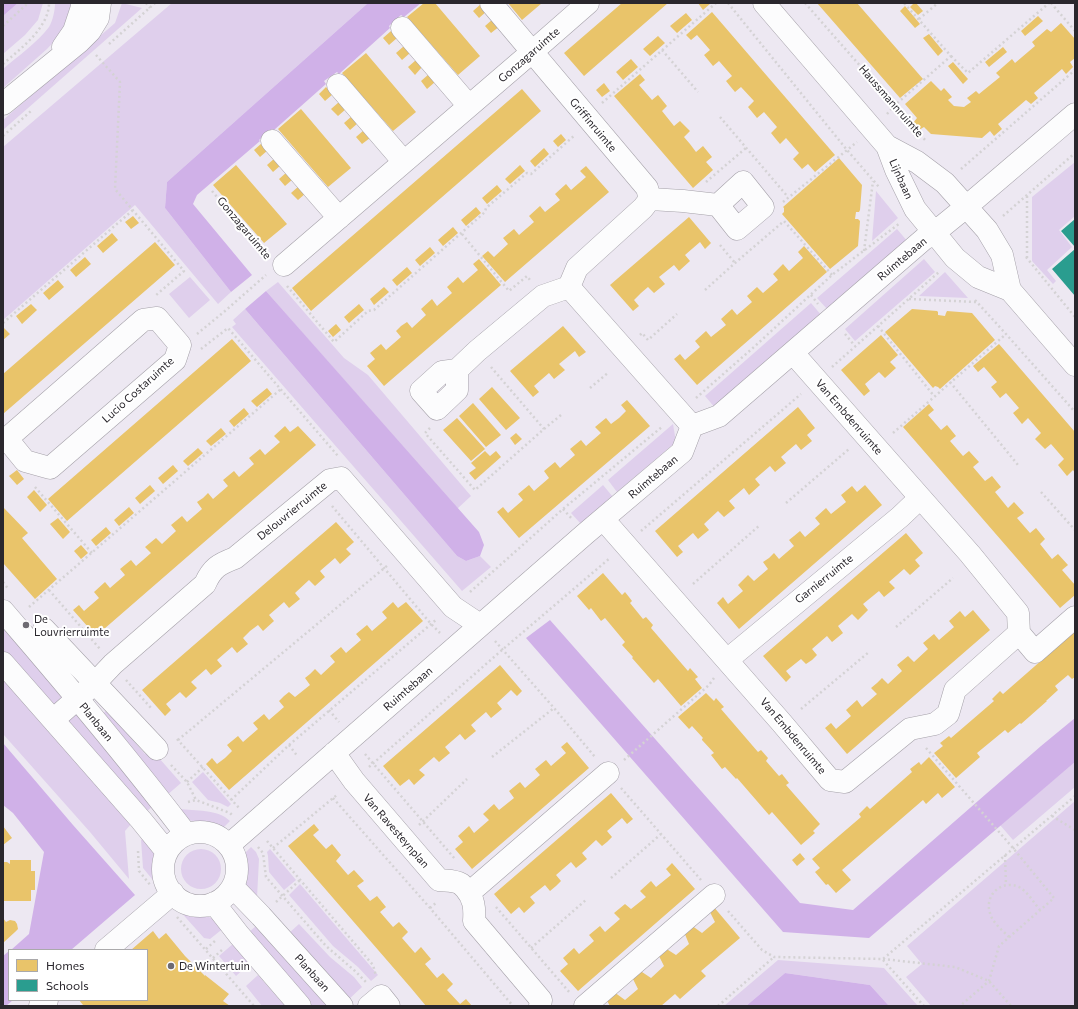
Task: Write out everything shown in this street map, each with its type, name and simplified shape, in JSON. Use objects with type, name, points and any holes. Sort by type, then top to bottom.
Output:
[{"type":"street","points":[[51,64],[74,31],[82,3]]},
{"type":"street","points":[[3,104],[79,42],[90,31],[98,18],[100,3]]},
{"type":"street","name":"Griffinruimte","points":[[491,3],[647,188],[650,199]]},
{"type":"street","name":"Gonzagaruimte","points":[[276,268],[339,218],[588,3]]},
{"type":"street","points":[[764,3],[887,146]]},
{"type":"street","points":[[402,28],[469,106]]},
{"type":"street","points":[[338,86],[404,162]]},
{"type":"street","name":"Ruimtebaan","points":[[242,833],[480,625],[682,452],[686,419],[719,416],[924,239],[934,233],[966,207],[1075,114]]},
{"type":"street","points":[[272,141],[339,218]]},
{"type":"street","name":"Lijnbaan","points":[[887,146],[918,162],[945,183],[987,230],[1002,255],[1010,290],[1075,365]]},
{"type":"street","name":"Lijnbaan","points":[[887,146],[896,170],[915,209],[955,258],[978,278],[1010,290]]},
{"type":"street","points":[[437,409],[456,390],[457,370],[477,351],[543,296],[569,287],[577,268],[643,208],[650,199],[718,205]]},
{"type":"street","points":[[569,287],[686,419]]},
{"type":"street","name":"Lucio Costaruimte","points":[[157,318],[185,341],[175,360],[50,468],[25,462],[5,440],[143,320],[157,318]]},
{"type":"street","name":"Van Embdenruimte","points":[[603,519],[830,780],[845,782],[910,729],[934,724],[948,714],[955,690],[1019,633],[1018,613],[970,554],[793,353]]},
{"type":"street","points":[[341,478],[453,607],[480,625]]},
{"type":"street","name":"Delouvrierruimte","points":[[53,720],[95,683],[113,664],[205,584],[209,574],[222,563],[235,558],[330,480],[341,478]]},
{"type":"street","name":"Garnierruimte","points":[[727,660],[900,517],[920,498]]},
{"type":"street","name":"Planbaan","points":[[3,611],[77,698],[186,834]]},
{"type":"street","points":[[1019,633],[1035,652],[1075,617]]},
{"type":"street","points":[[44,629],[157,749]]},
{"type":"street","points":[[3,663],[167,852]]},
{"type":"street","name":"Van Ravesteynplan","points":[[334,752],[354,781],[439,880],[461,884],[469,893]]},
{"type":"street","points":[[540,1006],[540,1000],[474,921],[475,910],[473,900],[469,893],[615,767]]},
{"type":"street","points":[[168,897],[164,873],[164,862],[167,852],[172,845],[186,834],[196,832],[214,834],[222,839],[242,833]]},
{"type":"street","points":[[168,897],[179,899],[187,903],[200,905],[214,903],[228,894],[233,887],[238,870],[234,852],[242,833]]},
{"type":"street","name":"Planbaan","points":[[233,887],[342,1006]]},
{"type":"street","points":[[585,1006],[714,895]]},
{"type":"street","points":[[107,949],[168,897]]},
{"type":"street","points":[[214,903],[239,935],[300,1006]]},
{"type":"path","points":[[3,26],[27,3]]},
{"type":"path","points":[[3,64],[26,44],[38,31],[46,18],[49,3]]},
{"type":"path","points":[[146,3],[150,8],[155,3]]},
{"type":"path","points":[[185,341],[225,311],[276,268],[334,342],[368,311],[374,310],[462,234],[485,212],[486,208],[527,173],[531,174],[662,50],[716,3]]},
{"type":"path","name":"Haussmannruimte","points":[[805,3],[930,146]]},
{"type":"path","points":[[904,3],[968,73],[1050,3],[1075,31]]},
{"type":"path","points":[[919,19],[938,3]]},
{"type":"path","points":[[662,50],[698,92]]},
{"type":"path","points":[[96,55],[120,82],[115,189],[184,271],[155,296],[160,302]]},
{"type":"path","points":[[720,117],[788,197],[872,130],[895,105],[952,56]]},
{"type":"path","points":[[945,183],[1075,70]]},
{"type":"path","points":[[683,201],[746,148]]},
{"type":"path","points":[[1001,218],[1075,153]]},
{"type":"path","points":[[864,251],[873,181]]},
{"type":"path","name":"Gonzagaruimte","points":[[212,191],[276,268]]},
{"type":"path","points":[[1027,194],[1027,259]]},
{"type":"path","points":[[231,800],[289,744],[453,607],[563,508],[686,419],[754,347],[832,275],[907,217],[915,209]]},
{"type":"path","points":[[3,323],[134,210]]},
{"type":"path","points":[[705,290],[784,221],[832,275]]},
{"type":"path","points":[[462,234],[509,291],[527,276],[543,296]]},
{"type":"path","points":[[909,299],[977,302]]},
{"type":"path","points":[[623,349],[642,333],[648,340],[678,314]]},
{"type":"path","points":[[878,326],[934,396]]},
{"type":"path","points":[[185,341],[201,349],[228,328],[348,469],[341,478]]},
{"type":"path","points":[[786,503],[934,396],[1006,334]]},
{"type":"path","points":[[477,351],[544,429]]},
{"type":"path","points":[[590,388],[609,372]]},
{"type":"path","points":[[950,382],[1018,465]]},
{"type":"path","points":[[26,609],[281,389]]},
{"type":"path","points":[[437,409],[440,420],[425,433],[475,490],[561,415]]},
{"type":"path","points":[[31,483],[92,553]]},
{"type":"path","points":[[318,489],[431,624],[455,647]]},
{"type":"path","points":[[1041,492],[1075,530]]},
{"type":"path","points":[[693,584],[760,525]]},
{"type":"path","points":[[178,740],[404,552]]},
{"type":"path","points":[[896,627],[953,578]]},
{"type":"path","points":[[49,590],[153,711]]},
{"type":"path","points":[[480,625],[554,708],[615,767],[661,834],[762,950],[774,957],[883,959],[955,967],[989,980],[1011,1006]]},
{"type":"path","points":[[802,709],[869,652]]},
{"type":"path","points":[[615,767],[709,685],[727,660]]},
{"type":"path","points":[[492,757],[554,708]]},
{"type":"path","points":[[910,729],[1013,848],[1054,898],[999,946],[989,980],[960,1006]]},
{"type":"path","points":[[173,734],[231,800],[242,833],[262,853],[266,877],[326,946],[355,971],[380,1003]]},
{"type":"path","points":[[157,749],[187,782],[196,800]]},
{"type":"path","points":[[187,782],[202,767]]},
{"type":"path","points":[[405,840],[467,779]]},
{"type":"path","points":[[883,959],[1075,796]]},
{"type":"path","points":[[333,798],[430,908],[513,1006]]},
{"type":"path","points":[[168,811],[179,803],[196,800],[230,813],[242,833],[373,965],[380,1003]]},
{"type":"path","points":[[1052,816],[1075,830]]},
{"type":"path","points":[[148,829],[137,838],[139,871],[168,897],[206,949],[254,1006]]},
{"type":"path","points":[[611,878],[661,834]]},
{"type":"path","points":[[1005,855],[1006,885]]},
{"type":"path","points":[[1009,937],[991,918],[988,907],[994,891],[1006,885],[1019,887],[1040,910]]},
{"type":"path","points":[[531,948],[587,899]]},
{"type":"path","points":[[718,1006],[774,957]]},
{"type":"path","points":[[883,959],[924,1006]]},
{"type":"shaded area","points":[[3,3],[18,3],[3,16]]},
{"type":"shaded area","points":[[18,3],[43,3],[38,20],[25,35],[3,54],[3,16]]},
{"type":"shaded area","points":[[55,3],[71,3],[71,10],[61,34],[47,49],[3,88],[3,69],[34,43],[49,27],[54,15]]},
{"type":"shaded area","points":[[122,3],[142,8],[3,130],[3,120],[115,23]]},
{"type":"shaded area","points":[[172,3],[368,3],[167,182],[165,208],[231,292],[218,304],[135,205],[3,320],[3,147]]},
{"type":"shaded area","points":[[368,3],[421,3],[404,17],[401,15],[389,26],[390,28],[339,74],[337,72],[324,81],[326,84],[274,130],[272,129],[259,140],[260,141],[197,195],[193,204],[252,275],[231,292],[165,208],[167,182]]},
{"type":"shaded area","points":[[1075,162],[1075,216],[1059,230],[1072,247],[1047,270],[1056,281],[1053,284],[1032,261],[1032,197]]},
{"type":"shaded area","points":[[876,191],[898,218],[872,241]]},
{"type":"shaded area","points":[[897,229],[908,242],[828,310],[817,298]]},
{"type":"shaded area","points":[[924,259],[935,272],[855,341],[845,329]]},
{"type":"shaded area","points":[[945,272],[968,298],[919,296]]},
{"type":"shaded area","points":[[190,277],[210,300],[189,318],[169,294]]},
{"type":"shaded area","points":[[278,282],[344,358],[368,375],[471,496],[457,509],[266,291]]},
{"type":"shaded area","points":[[266,291],[479,532],[484,545],[480,556],[466,561],[457,556],[245,309]]},
{"type":"shaded area","points":[[811,303],[822,316],[716,409],[705,396]]},
{"type":"shaded area","points":[[245,309],[457,556],[466,561],[480,556],[491,567],[462,591],[232,327],[236,324],[233,320]]},
{"type":"shaded area","points":[[673,424],[676,442],[617,492],[608,480]]},
{"type":"shaded area","points":[[603,485],[613,497],[581,524],[571,513]]},
{"type":"shaded area","points":[[550,620],[800,903],[853,910],[1075,718],[1075,762],[869,938],[783,932],[526,638]]},
{"type":"shaded area","points":[[3,627],[64,698],[56,706],[46,705],[3,655]]},
{"type":"shaded area","points":[[3,676],[132,823],[125,831],[129,879],[90,832],[3,734]]},
{"type":"shaded area","points":[[107,710],[145,754],[151,749],[181,783],[166,796],[100,716]]},
{"type":"shaded area","points":[[78,711],[154,805],[144,814],[67,727],[68,719]]},
{"type":"shaded area","points":[[3,743],[135,895],[72,949],[12,949],[29,934],[44,852],[13,813],[3,805]]},
{"type":"shaded area","points":[[1075,762],[1075,787],[1013,840],[1000,825]]},
{"type":"shaded area","points":[[203,772],[231,804],[228,807],[208,800],[192,782]]},
{"type":"shaded area","points":[[1075,801],[1075,1006],[931,1006],[906,977],[922,964],[907,946]]},
{"type":"shaded area","points":[[179,809],[213,812],[230,821],[221,830],[189,820]]},
{"type":"shaded area","points":[[146,836],[155,858],[155,871],[159,884],[157,885],[143,868],[141,840]]},
{"type":"shaded area","points":[[251,847],[256,852],[259,859],[257,898],[247,888],[245,881],[245,865],[243,855]]},
{"type":"shaded area","points":[[201,849],[209,851],[215,855],[219,861],[221,869],[219,877],[215,883],[209,887],[201,889],[193,887],[187,883],[183,877],[181,869],[183,861],[187,855],[193,851]]},
{"type":"shaded area","points":[[270,849],[296,880],[284,890],[269,872],[267,852]]},
{"type":"shaded area","points":[[300,884],[378,975],[371,981],[358,967],[333,946],[289,895]]},
{"type":"shaded area","points":[[179,908],[209,917],[225,927],[210,939],[204,938],[178,909]]},
{"type":"shaded area","points":[[299,924],[330,957],[354,977],[362,987],[347,1001],[288,934]]},
{"type":"shaded area","points":[[257,925],[329,1006],[308,1006],[248,933]]},
{"type":"shaded area","points":[[234,943],[249,964],[236,976],[219,956]]},
{"type":"shaded area","points":[[8,952],[8,1001],[12,1001],[6,1006],[3,1006],[3,956]]},
{"type":"shaded area","points":[[778,960],[884,968],[918,1006],[889,1006],[870,985],[785,973],[746,1006],[724,1006]]},
{"type":"shaded area","points":[[785,973],[870,985],[889,1006],[746,1006]]},
{"type":"shaded area","points":[[258,975],[285,1006],[262,1006],[246,986]]},
{"type":"building: Homes","points":[[424,3],[435,3],[480,56],[458,75],[407,17]]},
{"type":"building: Homes","points":[[508,3],[542,3],[522,20]]},
{"type":"building: Homes","points":[[622,3],[668,3],[584,76],[564,53]]},
{"type":"building: Homes","points":[[698,3],[711,3],[703,10]]},
{"type":"building: Homes","points":[[817,3],[857,3],[923,79],[900,98]]},
{"type":"building: Homes","points":[[916,3],[923,11],[918,15],[910,7]]},
{"type":"building: Homes","points":[[481,4],[487,11],[479,18],[473,11]]},
{"type":"building: Homes","points":[[905,6],[920,24],[915,28],[900,11]]},
{"type":"building: Homes","points":[[712,12],[835,155],[815,172],[808,164],[802,169],[793,159],[799,153],[786,138],[780,144],[771,133],[777,127],[764,112],[757,118],[748,107],[754,101],[741,87],[735,92],[726,81],[732,76],[719,61],[713,66],[704,55],[710,50],[697,35],[691,40],[686,35]]},
{"type":"building: Homes","points":[[686,13],[692,20],[677,33],[670,26]]},
{"type":"building: Homes","points":[[1038,16],[1043,21],[1025,36],[1021,31]]},
{"type":"building: Homes","points":[[493,19],[500,26],[491,33],[485,26]]},
{"type":"building: Homes","points":[[1061,23],[1075,39],[1075,58],[1070,62],[1073,67],[1066,74],[1062,69],[1034,93],[1038,98],[1031,104],[1026,100],[998,124],[1002,129],[994,136],[990,131],[982,138],[931,134],[924,127],[919,130],[913,123],[917,118],[905,104],[931,81],[941,91],[944,88],[952,97],[948,100],[954,106],[964,107],[971,102],[967,98],[976,91],[979,94],[1000,77],[996,73],[1012,59],[1015,63],[1035,46],[1032,42],[1047,29],[1051,32]]},
{"type":"building: Homes","points":[[391,31],[397,38],[389,45],[383,38]]},
{"type":"building: Homes","points":[[929,34],[943,51],[938,56],[923,38]]},
{"type":"building: Homes","points":[[658,36],[665,43],[650,56],[643,49]]},
{"type":"building: Homes","points":[[404,46],[410,53],[402,60],[396,53]]},
{"type":"building: Homes","points":[[1003,47],[1007,52],[989,67],[985,62]]},
{"type":"building: Homes","points":[[366,53],[416,112],[393,131],[342,73]]},
{"type":"building: Homes","points":[[631,59],[638,67],[623,80],[616,72]]},
{"type":"building: Homes","points":[[416,60],[422,67],[415,75],[408,67]]},
{"type":"building: Homes","points":[[953,62],[968,79],[963,84],[948,66]]},
{"type":"building: Homes","points":[[429,74],[435,82],[427,89],[421,81]]},
{"type":"building: Homes","points":[[640,74],[645,80],[639,85],[652,100],[658,95],[667,106],[662,111],[674,126],[680,121],[690,131],[684,137],[696,152],[703,146],[712,157],[706,162],[713,170],[693,188],[614,96]]},
{"type":"building: Homes","points":[[604,83],[610,91],[602,97],[596,90]]},
{"type":"building: Homes","points":[[326,87],[333,94],[325,101],[319,94]]},
{"type":"building: Homes","points":[[522,89],[541,111],[311,311],[292,288]]},
{"type":"building: Homes","points":[[339,102],[346,109],[338,116],[331,109]]},
{"type":"building: Homes","points":[[301,109],[351,168],[328,187],[278,129]]},
{"type":"building: Homes","points":[[352,116],[358,123],[350,130],[344,123]]},
{"type":"building: Homes","points":[[364,130],[370,138],[362,144],[356,137]]},
{"type":"building: Homes","points":[[561,134],[566,140],[558,147],[553,141]]},
{"type":"building: Homes","points":[[262,143],[268,150],[260,157],[254,150]]},
{"type":"building: Homes","points":[[544,148],[549,154],[535,167],[530,161]]},
{"type":"building: Homes","points":[[275,158],[281,165],[273,172],[267,165]]},
{"type":"building: Homes","points":[[839,158],[862,185],[860,210],[859,212],[856,212],[855,219],[860,221],[858,246],[830,269],[782,214],[784,212],[783,207]]},
{"type":"building: Homes","points":[[236,165],[287,224],[264,243],[213,185]]},
{"type":"building: Homes","points":[[520,165],[525,171],[510,184],[505,179]]},
{"type":"building: Homes","points":[[586,166],[609,192],[505,282],[482,256],[488,251],[494,257],[508,244],[503,238],[514,229],[519,235],[534,222],[529,216],[540,206],[545,212],[560,200],[555,194],[566,184],[571,190],[586,177],[580,171]]},
{"type":"building: Homes","points":[[287,172],[293,179],[285,186],[279,179]]},
{"type":"building: Homes","points":[[497,185],[502,191],[487,204],[482,198]]},
{"type":"building: Homes","points":[[299,186],[306,193],[298,200],[291,193]]},
{"type":"building: Homes","points":[[476,207],[481,213],[466,226],[461,220]]},
{"type":"building: Homes","points":[[133,216],[139,223],[131,229],[125,222]]},
{"type":"building: Homes","points":[[689,217],[711,243],[705,249],[700,242],[685,255],[690,261],[679,271],[674,265],[659,277],[665,284],[654,293],[648,287],[634,300],[639,306],[633,311],[610,285]]},
{"type":"building: Homes","points":[[453,227],[458,233],[443,246],[438,240]]},
{"type":"building: Homes","points":[[112,233],[118,240],[103,253],[97,246]]},
{"type":"building: Homes","points":[[155,242],[175,265],[3,414],[3,374]]},
{"type":"building: Homes","points":[[804,246],[827,272],[697,385],[674,359],[680,354],[685,360],[700,347],[695,341],[706,331],[711,337],[726,325],[721,319],[732,309],[737,315],[752,302],[747,296],[757,287],[763,293],[778,280],[773,274],[783,264],[789,271],[803,258],[798,252]]},
{"type":"building: Homes","points":[[430,247],[435,253],[420,266],[415,260]]},
{"type":"building: Homes","points":[[85,257],[91,264],[76,277],[70,270]]},
{"type":"building: Homes","points":[[479,259],[501,285],[384,386],[367,366],[375,359],[370,353],[381,344],[386,350],[401,337],[396,331],[407,322],[412,328],[426,315],[421,309],[432,299],[437,306],[452,293],[447,287],[458,277],[463,283],[478,270],[473,264]]},
{"type":"building: Homes","points":[[407,267],[412,273],[397,286],[392,280]]},
{"type":"building: Homes","points":[[58,280],[64,287],[49,300],[43,293]]},
{"type":"building: Homes","points":[[384,287],[389,292],[374,305],[370,299]]},
{"type":"building: Homes","points":[[31,304],[37,310],[22,324],[16,316]]},
{"type":"building: Homes","points":[[359,304],[364,310],[349,323],[344,317]]},
{"type":"building: Homes","points":[[912,309],[937,311],[938,315],[945,316],[947,311],[972,313],[995,340],[940,389],[935,386],[933,388],[885,332]]},
{"type":"building: Homes","points":[[336,324],[341,330],[333,337],[328,331]]},
{"type":"building: Homes","points":[[563,326],[586,352],[579,357],[575,351],[559,364],[565,370],[554,379],[549,373],[534,386],[539,392],[533,397],[510,371]]},
{"type":"building: Homes","points":[[3,327],[10,334],[3,340]]},
{"type":"building: Homes","points":[[881,335],[898,355],[890,362],[896,368],[885,378],[879,372],[865,384],[870,391],[864,396],[841,370]]},
{"type":"building: Homes","points":[[232,339],[251,361],[67,521],[48,499]]},
{"type":"building: Homes","points":[[999,344],[1075,432],[1075,473],[1073,470],[1067,476],[1058,465],[1064,459],[1051,444],[1045,449],[1035,439],[1041,433],[1028,418],[1022,424],[1013,413],[1019,408],[1006,393],[1000,398],[991,387],[997,382],[984,367],[978,372],[973,366]]},
{"type":"building: Homes","points":[[492,387],[520,418],[506,430],[479,399]]},
{"type":"building: Homes","points":[[267,388],[272,394],[257,407],[251,401]]},
{"type":"building: Homes","points":[[627,400],[650,426],[519,538],[497,512],[503,507],[508,513],[523,500],[518,494],[529,485],[534,491],[549,478],[544,471],[555,462],[560,468],[575,455],[570,449],[581,440],[586,446],[601,433],[595,427],[606,418],[611,424],[619,418],[626,411],[621,405]]},
{"type":"building: Homes","points":[[473,403],[501,435],[486,447],[459,416]]},
{"type":"building: Homes","points":[[929,404],[934,410],[928,415],[941,430],[947,425],[956,436],[950,441],[963,456],[969,451],[979,462],[973,467],[985,481],[992,476],[1001,487],[995,492],[1008,508],[1014,502],[1024,513],[1017,518],[1030,533],[1036,528],[1045,539],[1040,544],[1052,559],[1058,554],[1068,565],[1062,570],[1075,585],[1075,595],[1060,608],[903,427]]},
{"type":"building: Homes","points":[[798,407],[815,428],[807,435],[812,441],[801,450],[796,444],[781,457],[786,463],[775,472],[770,466],[755,479],[760,485],[749,495],[744,488],[729,501],[735,508],[724,517],[718,511],[704,524],[709,530],[698,539],[693,533],[678,546],[683,552],[677,557],[655,531]]},
{"type":"building: Homes","points":[[244,408],[249,414],[234,427],[229,421]]},
{"type":"building: Homes","points":[[457,418],[485,449],[471,461],[443,430]]},
{"type":"building: Homes","points":[[285,426],[290,432],[298,426],[316,445],[96,636],[73,610],[79,605],[84,611],[99,598],[94,592],[105,582],[110,588],[125,575],[120,569],[131,560],[136,566],[151,553],[145,547],[156,538],[162,544],[176,531],[171,525],[182,516],[187,522],[202,509],[197,502],[208,493],[213,499],[228,486],[223,480],[234,471],[239,477],[254,464],[249,458],[260,449],[265,455],[280,442],[274,436]]},
{"type":"building: Homes","points":[[221,428],[226,434],[211,446],[206,441]]},
{"type":"building: Homes","points":[[516,433],[522,439],[515,445],[510,438]]},
{"type":"building: Homes","points":[[198,448],[203,453],[188,466],[183,461]]},
{"type":"building: Homes","points":[[485,451],[490,456],[496,451],[501,457],[475,480],[469,473],[476,468],[471,463]]},
{"type":"building: Homes","points":[[173,465],[178,471],[163,484],[158,478]]},
{"type":"building: Homes","points":[[17,470],[24,479],[17,485],[9,476]]},
{"type":"building: Homes","points":[[150,485],[155,491],[140,504],[135,498]]},
{"type":"building: Homes","points":[[865,485],[882,505],[739,629],[717,603],[723,597],[728,604],[743,591],[738,585],[748,575],[754,581],[768,569],[763,562],[774,553],[779,559],[794,546],[789,540],[800,531],[805,537],[820,524],[815,518],[826,508],[831,514],[846,502],[841,495],[852,486],[857,492]]},
{"type":"building: Homes","points":[[34,490],[47,505],[40,512],[27,497]]},
{"type":"building: Homes","points":[[3,507],[28,533],[22,538],[57,579],[35,599],[3,563]]},
{"type":"building: Homes","points":[[129,507],[134,513],[119,526],[114,520]]},
{"type":"building: Homes","points":[[58,518],[70,532],[63,539],[50,524]]},
{"type":"building: Homes","points":[[336,522],[354,542],[346,549],[351,554],[340,564],[335,558],[320,571],[325,577],[315,586],[309,580],[295,593],[300,599],[289,608],[284,602],[269,615],[274,621],[263,631],[258,625],[250,631],[243,638],[248,644],[237,653],[232,647],[217,660],[222,666],[211,675],[206,669],[191,682],[197,688],[186,698],[180,692],[166,704],[171,710],[165,716],[142,690]]},
{"type":"building: Homes","points":[[106,527],[111,533],[96,546],[91,540]]},
{"type":"building: Homes","points":[[906,533],[923,553],[915,560],[920,566],[910,575],[904,569],[889,582],[895,588],[884,597],[879,591],[863,604],[868,610],[858,620],[852,614],[838,626],[843,633],[832,642],[827,636],[812,649],[817,655],[812,660],[806,664],[801,659],[786,671],[791,677],[786,682],[763,656]]},
{"type":"building: Homes","points":[[81,545],[88,553],[81,559],[74,551]]},
{"type":"building: Homes","points":[[603,573],[622,595],[625,592],[632,601],[630,603],[643,619],[646,617],[653,625],[651,628],[688,671],[690,668],[698,677],[695,679],[702,688],[681,706],[658,679],[654,683],[632,658],[633,657],[622,645],[625,642],[605,618],[601,621],[591,608],[589,610],[577,596]]},
{"type":"building: Homes","points":[[393,602],[398,608],[406,602],[423,621],[229,790],[206,764],[212,758],[217,764],[232,751],[227,745],[238,736],[243,742],[258,729],[253,723],[264,714],[269,720],[284,707],[279,701],[289,692],[295,697],[310,685],[305,678],[315,669],[321,675],[335,662],[330,656],[341,647],[346,653],[361,640],[356,634],[367,625],[372,631],[387,618],[382,612]]},
{"type":"building: Homes","points":[[973,610],[990,630],[847,754],[825,728],[831,723],[836,729],[851,716],[846,710],[857,700],[862,707],[877,694],[871,688],[882,678],[888,684],[902,671],[897,665],[908,656],[914,662],[928,649],[923,643],[934,634],[939,640],[954,627],[949,621],[960,611],[965,617]]},
{"type":"building: Homes","points":[[1075,631],[1075,677],[1072,679],[1068,675],[1055,686],[1058,690],[1047,701],[1021,724],[1020,723],[1008,733],[1005,730],[977,753],[980,757],[956,778],[934,753],[943,746],[940,743],[949,736],[951,738],[994,701],[992,699],[1000,691],[1003,694]]},
{"type":"building: Homes","points":[[500,665],[522,691],[517,696],[511,690],[497,703],[502,709],[491,718],[486,712],[471,725],[476,731],[465,740],[460,734],[445,747],[450,753],[439,762],[434,757],[419,770],[425,775],[414,785],[409,779],[400,786],[383,766]]},
{"type":"building: Homes","points":[[706,693],[714,701],[716,698],[724,707],[721,709],[758,752],[761,750],[768,758],[766,761],[779,776],[782,774],[789,783],[786,785],[820,824],[813,831],[815,833],[801,845],[772,812],[769,815],[737,778],[736,779],[725,767],[722,769],[711,755],[714,753],[702,740],[703,738],[692,726],[689,729],[678,717]]},
{"type":"building: Homes","points":[[567,742],[589,768],[472,869],[455,849],[463,842],[458,836],[469,826],[474,833],[489,820],[483,814],[494,804],[499,810],[514,798],[509,791],[520,782],[525,788],[540,775],[535,769],[546,760],[551,766],[566,753],[561,747]]},
{"type":"building: Homes","points":[[929,757],[955,787],[942,798],[938,793],[926,804],[923,800],[842,870],[851,880],[836,893],[828,884],[826,885],[815,872],[820,868],[812,859],[861,817],[859,814],[867,806],[870,809],[912,772],[910,769],[919,762],[921,765]]},
{"type":"building: Homes","points":[[611,793],[633,819],[627,824],[622,818],[607,831],[612,837],[607,842],[602,846],[596,840],[582,853],[587,859],[576,868],[571,862],[556,875],[561,881],[556,886],[550,891],[545,885],[530,897],[535,903],[524,913],[519,907],[511,914],[494,894]]},
{"type":"building: Homes","points":[[314,824],[319,830],[313,835],[326,849],[332,844],[341,855],[336,861],[348,875],[354,870],[364,881],[357,886],[370,901],[377,896],[386,907],[380,912],[393,927],[399,922],[408,932],[402,938],[415,953],[421,947],[431,959],[425,964],[437,978],[443,973],[453,984],[447,990],[460,1004],[466,999],[472,1006],[426,1006],[288,846]]},
{"type":"building: Homes","points":[[3,826],[12,838],[3,845]]},
{"type":"building: Homes","points":[[800,853],[805,859],[797,866],[792,860]]},
{"type":"building: Homes","points":[[10,860],[31,860],[31,871],[35,871],[35,890],[31,890],[31,901],[3,901],[3,862],[10,864]]},
{"type":"building: Homes","points":[[672,863],[695,889],[578,991],[560,971],[568,964],[563,958],[574,948],[579,954],[594,941],[589,935],[600,926],[605,932],[620,919],[614,913],[625,904],[631,909],[646,897],[640,891],[651,881],[656,887],[671,875],[666,869]]},
{"type":"building: Homes","points":[[713,906],[740,938],[701,971],[706,976],[680,999],[675,994],[661,1006],[610,1006],[606,999],[614,992],[625,1000],[638,989],[632,977],[639,970],[651,978],[664,966],[658,954],[665,948],[676,955],[689,944],[684,932],[691,925],[702,933],[715,922],[709,910]]},
{"type":"building: Homes","points":[[3,918],[6,922],[10,920],[15,921],[18,929],[3,943]]},
{"type":"building: Homes","name":"De Wintertuin","points":[[153,931],[159,939],[166,933],[185,956],[205,976],[229,994],[223,1001],[230,1006],[81,1006],[83,1005],[80,1001],[148,1001],[148,949],[132,949]]},
{"type":"building: Schools","points":[[1075,219],[1075,247],[1061,231]]},
{"type":"building: Schools","points":[[1075,249],[1075,296],[1052,269]]},
{"type":"place","name":"De Louvrierruimte","points":[[26,625]]},
{"type":"place","name":"De Wintertuin","points":[[171,966]]}]
